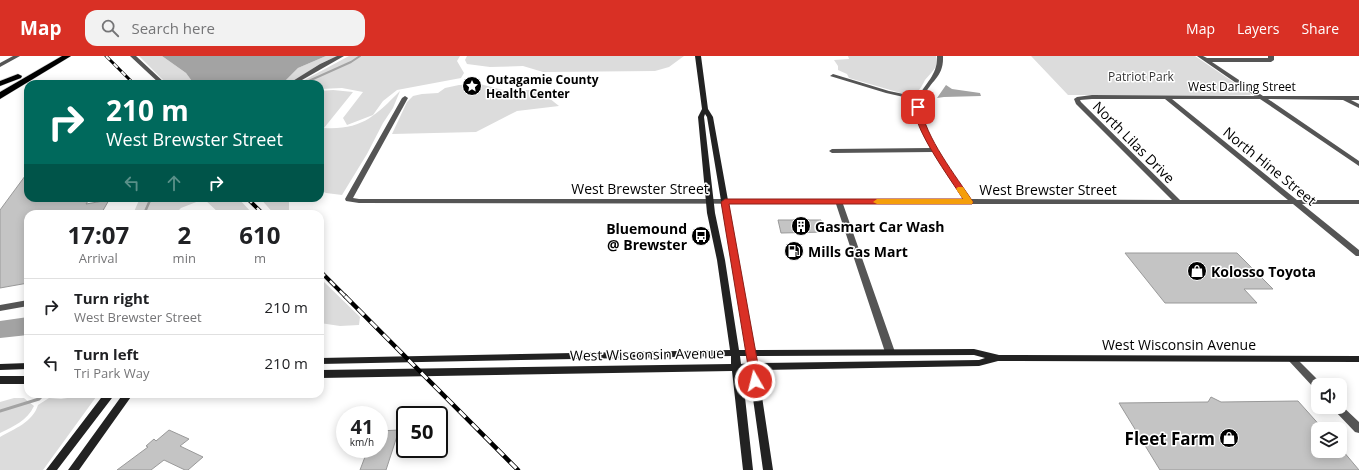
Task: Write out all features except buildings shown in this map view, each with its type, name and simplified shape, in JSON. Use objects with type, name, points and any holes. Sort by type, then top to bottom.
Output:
[{"type":"highway","points":[[0,85],[52,56]]},
{"type":"highway","points":[[33,80],[67,56]]},
{"type":"highway","points":[[0,96],[24,85]]},
{"type":"highway","points":[[0,103],[24,86]]},
{"type":"main road","points":[[698,56],[705,109],[710,117],[751,353],[768,470]]},
{"type":"main road","points":[[705,109],[701,117],[710,202],[735,353],[748,470]]},
{"type":"main road","name":"West Wisconsin Avenue","points":[[324,361],[735,353],[890,352],[974,352],[999,358],[1359,359]]},
{"type":"main road","name":"West Wisconsin Avenue","points":[[324,374],[979,363],[999,358]]},
{"type":"main road","points":[[0,367],[24,366]]},
{"type":"main road","points":[[0,380],[24,380]]},
{"type":"main road","points":[[51,470],[107,398]]},
{"type":"main road","points":[[73,470],[125,398]]},
{"type":"street","points":[[0,65],[17,56]]},
{"type":"street","points":[[133,56],[159,80]]},
{"type":"street","points":[[299,80],[308,75],[316,68],[341,56]]},
{"type":"street","points":[[940,56],[941,64],[938,72],[919,100],[918,114],[920,123],[935,150],[969,202]]},
{"type":"street","points":[[1200,56],[1359,164]]},
{"type":"street","points":[[1206,60],[1271,60],[1271,56]]},
{"type":"street","points":[[833,76],[919,100]]},
{"type":"street","name":"West Darling Street","points":[[1078,99],[1092,97],[1359,98]]},
{"type":"street","name":"North Hine Street","points":[[1166,97],[1359,254]]},
{"type":"street","name":"West Brewster Street","points":[[405,98],[349,199],[359,201],[1359,202]]},
{"type":"street","points":[[1344,98],[1359,106]]},
{"type":"street","name":"North Lilas Drive","points":[[1078,99],[1076,100],[1078,103],[1178,202]]},
{"type":"street","points":[[832,151],[935,150]]},
{"type":"street","points":[[839,202],[890,352]]},
{"type":"street","points":[[0,308],[24,304]]},
{"type":"street","points":[[1292,359],[1311,379]]},
{"type":"street","points":[[1345,414],[1359,429]]},
{"type":"green space","points":[[139,56],[162,56],[186,73],[191,80],[163,80]]},
{"type":"green space","points":[[326,56],[338,56],[321,64],[296,80],[286,80],[298,68]]},
{"type":"green space","points":[[349,56],[460,56],[457,61],[464,73],[461,78],[397,90],[383,101],[373,115],[347,125],[343,118],[363,92],[342,88],[324,89],[324,80],[304,80]]},
{"type":"green space","points":[[467,56],[684,56],[669,67],[655,71],[543,72],[523,66],[490,67],[467,64],[465,60]]},
{"type":"green space","points":[[848,56],[936,56],[937,63],[916,93],[904,94],[849,78],[847,74],[838,70],[838,66],[834,60],[849,59]]},
{"type":"green space","name":"Patriot Park","points":[[1031,56],[1195,56],[1251,94],[1068,95]]},
{"type":"green space","points":[[480,84],[503,90],[539,90],[559,106],[517,111],[476,132],[392,134],[407,102],[413,96],[438,93],[445,88],[459,85]]},
{"type":"green space","points":[[324,91],[353,92],[324,128]]},
{"type":"green space","points":[[400,91],[393,108],[342,195],[324,192],[324,128],[348,127],[367,120],[383,108]]},
{"type":"green space","points":[[138,202],[196,202],[179,210],[135,210]]},
{"type":"green space","points":[[207,202],[242,202],[249,210],[216,210]]},
{"type":"green space","points":[[264,202],[289,202],[289,210],[270,210]]},
{"type":"green space","points":[[324,282],[360,317],[359,325],[340,326],[324,324]]},
{"type":"green space","points":[[14,398],[24,398],[34,406],[28,416],[0,433],[0,402]]},
{"type":"green space","points":[[49,398],[95,398],[43,470],[0,470],[0,437],[17,428],[32,416],[38,405]]},
{"type":"shaded area","points":[[162,56],[326,56],[298,68],[286,80],[191,80],[186,73]]},
{"type":"shaded area","points":[[946,85],[952,89],[980,93],[981,96],[937,98]]},
{"type":"shaded area","points":[[24,318],[24,335],[0,338],[0,321]]},
{"type":"waterway","points":[[311,80],[351,62],[360,56]]},
{"type":"waterway","points":[[146,210],[149,202]]},
{"type":"waterway","points":[[0,411],[40,398]]},
{"type":"railway","points":[[106,56],[130,80]]},
{"type":"railway","points":[[251,202],[259,210]]},
{"type":"railway","points":[[324,275],[345,296]]},
{"type":"railway","points":[[345,296],[518,470]]},
{"type":"slow traffic","points":[[877,202],[969,202],[960,189]]},
{"type":"place","name":"Outagamie County Health Center","points":[[472,86]]},
{"type":"place","name":"Gasmart Car Wash","points":[[801,226]]},
{"type":"place","name":"Bluemound @ Brewster","points":[[701,236]]},
{"type":"place","name":"Mills Gas Mart","points":[[794,251]]},
{"type":"place","name":"Kolosso Toyota","points":[[1197,271]]},
{"type":"place","name":"Fleet Farm","points":[[1229,438]]},
{"type":"route","points":[[755,381],[725,202],[969,202],[924,131],[920,123],[918,107]]}]
